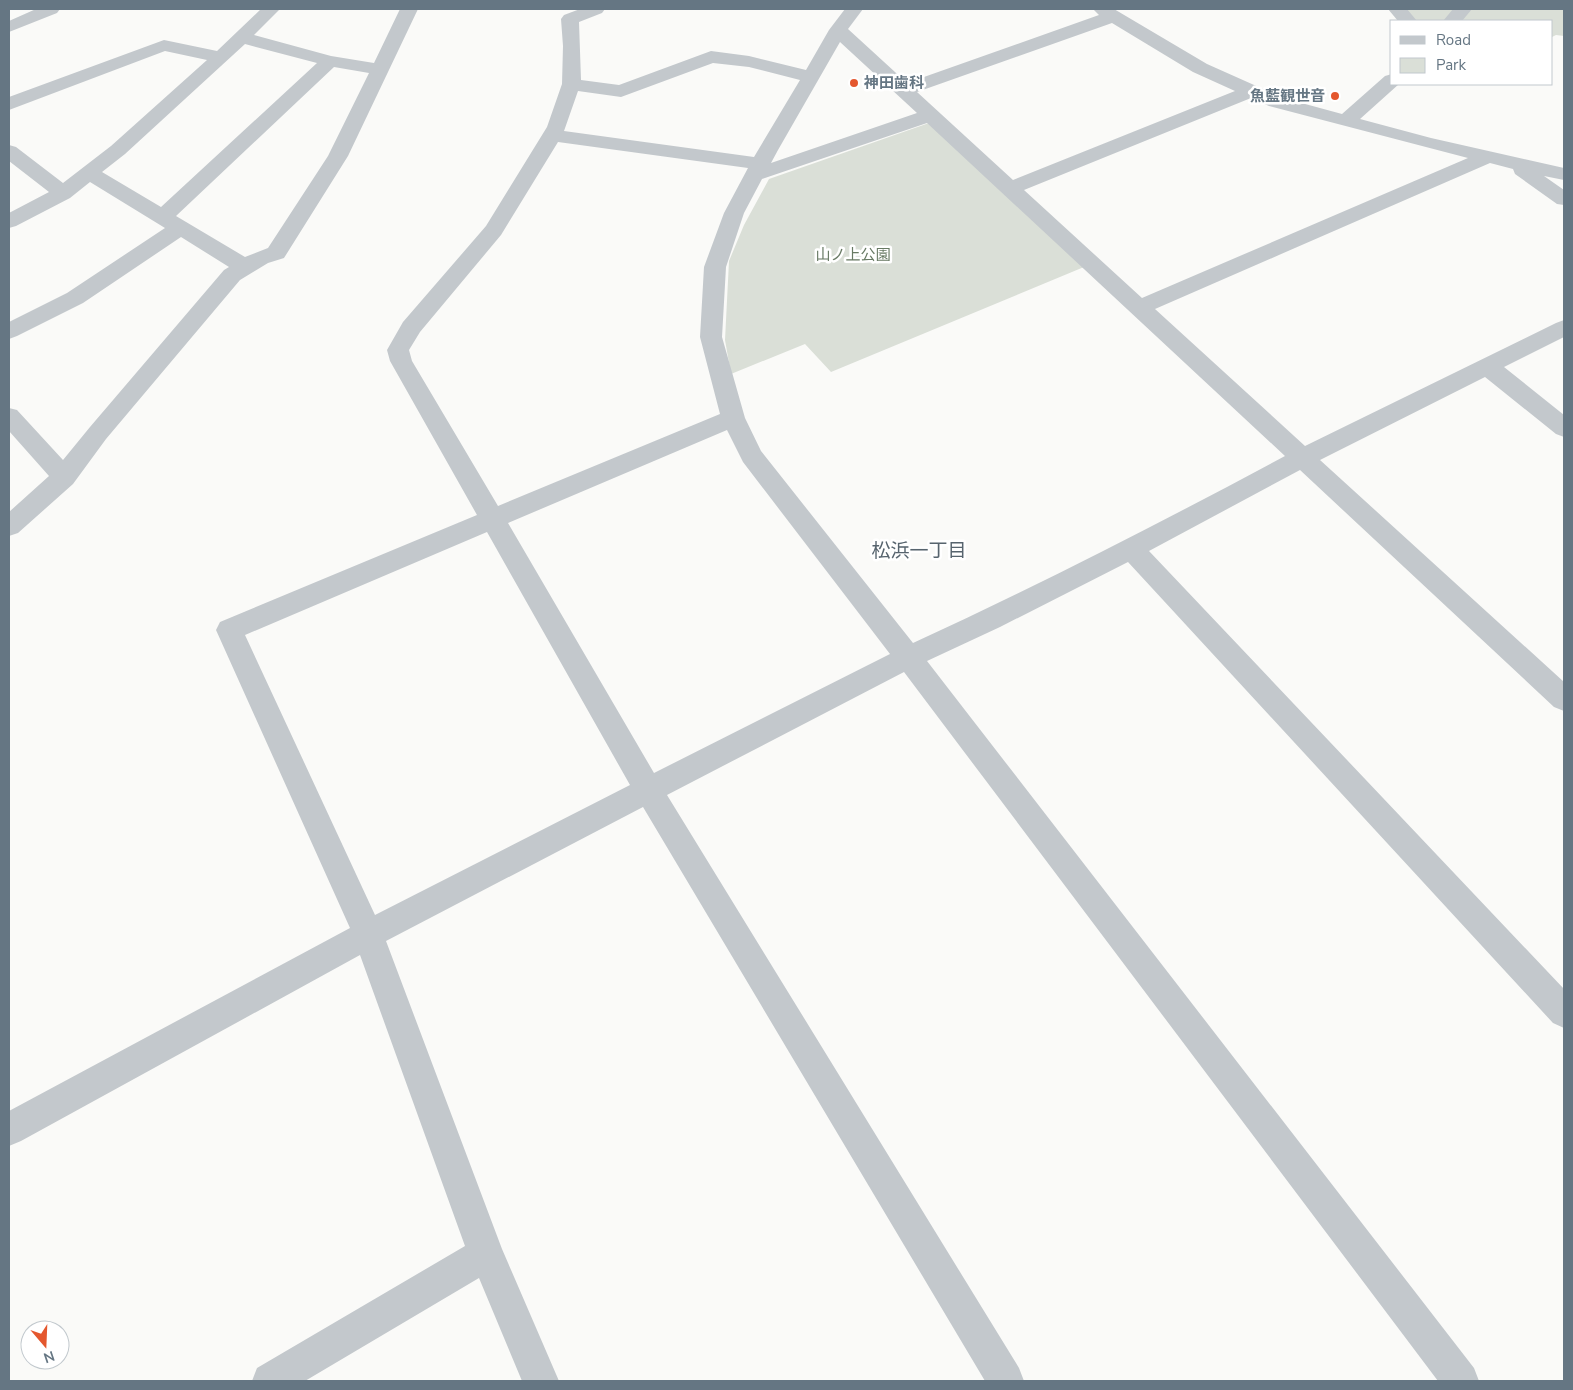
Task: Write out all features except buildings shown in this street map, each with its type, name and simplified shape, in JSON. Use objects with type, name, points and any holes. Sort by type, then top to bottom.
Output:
[{"type":"street","points":[[9,27],[51,9]]},
{"type":"street","points":[[9,221],[63,193],[118,150],[221,57],[270,9]]},
{"type":"street","points":[[9,526],[64,477],[104,426],[232,276],[260,258],[276,253],[338,156],[378,69],[409,9]]},
{"type":"street","points":[[596,9],[570,19],[572,46],[571,84],[557,127],[494,230],[411,326],[398,350],[400,361],[649,791],[1006,1381]]},
{"type":"street","points":[[854,9],[838,30],[734,213],[715,267],[711,337],[734,418],[752,456],[908,657],[1461,1381]]},
{"type":"street","points":[[1397,9],[1407,20]]},
{"type":"street","points":[[1453,20],[1463,9]]},
{"type":"street","points":[[904,90],[1108,13],[1200,68],[1276,102],[1488,157],[1564,174]]},
{"type":"street","points":[[838,30],[1564,698]]},
{"type":"street","points":[[241,37],[330,61],[378,69]]},
{"type":"street","points":[[9,104],[164,45],[221,57]]},
{"type":"street","points":[[571,84],[621,90],[711,57],[726,57],[811,77]]},
{"type":"street","points":[[9,331],[75,298],[172,223],[330,61]]},
{"type":"street","points":[[1346,121],[1390,82]]},
{"type":"street","points":[[1011,188],[1251,91]]},
{"type":"street","points":[[552,135],[758,169],[931,116]]},
{"type":"street","points":[[9,151],[63,193]]},
{"type":"street","points":[[1141,307],[1488,157]]},
{"type":"street","points":[[1513,163],[1564,200]]},
{"type":"street","points":[[89,173],[245,268]]},
{"type":"street","points":[[9,1128],[368,934],[908,657],[991,619],[1304,457],[1564,328]]},
{"type":"street","points":[[1488,367],[1564,428]]},
{"type":"street","points":[[9,416],[64,477]]},
{"type":"street","points":[[542,1381],[486,1254],[368,934],[229,630],[734,418]]},
{"type":"street","points":[[1131,548],[1564,1012]]},
{"type":"street","points":[[270,1381],[486,1254]]},
{"type":"green space","points":[[1399,9],[1564,9],[1564,36],[1553,36],[1553,20],[1410,20]]},
{"type":"green space","name":"山ノ上公園","points":[[929,123],[1084,267],[831,372],[805,344],[731,374],[725,340],[729,261],[744,225],[769,179]]},
{"type":"place","name":"神田歯科","points":[[854,83]]},
{"type":"place","name":"魚藍観世音","points":[[1335,96]]},
{"type":"district","name":"松浜一丁目","points":[[919,550]]}]
